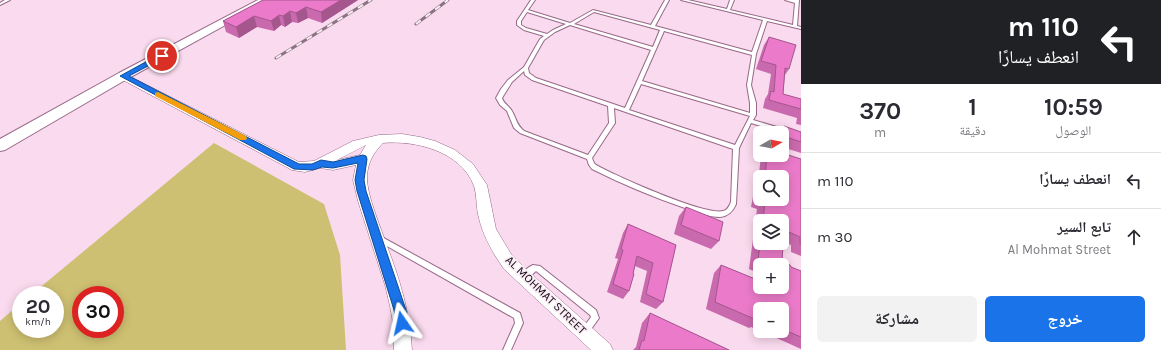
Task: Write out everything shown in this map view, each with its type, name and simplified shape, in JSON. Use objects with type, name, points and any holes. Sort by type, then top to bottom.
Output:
[{"type":"street","points":[[0,146],[124,76],[266,0]]},
{"type":"street","name":"AL MOHMAT STREET","points":[[124,76],[298,167],[313,167],[321,164],[349,147],[361,142],[379,139],[398,138],[424,141],[447,150],[466,165],[479,184],[486,219],[497,246],[507,260],[524,278],[604,350]]},
{"type":"street","points":[[379,139],[371,147],[363,159],[360,180],[362,191],[400,310],[404,336],[404,350]]},
{"type":"street","points":[[321,164],[333,165],[363,159]]},
{"type":"lane","points":[[0,4],[8,0]]},
{"type":"lane","points":[[533,0],[519,20],[519,25],[526,29],[547,35]]},
{"type":"lane","points":[[653,26],[667,0]]},
{"type":"lane","points":[[683,0],[801,28]]},
{"type":"lane","points":[[728,11],[732,0]]},
{"type":"lane","points":[[787,0],[797,1],[795,27]]},
{"type":"lane","points":[[526,11],[654,49]]},
{"type":"lane","points":[[589,158],[526,134],[516,127],[511,112],[502,104],[499,98],[508,82],[526,68],[539,44],[547,35],[590,12],[597,11],[754,54]]},
{"type":"lane","points":[[589,158],[591,164],[601,171],[690,207],[714,214],[722,214],[729,211],[733,207],[734,202],[736,148],[752,118],[754,108],[749,85],[754,54],[765,20]]},
{"type":"lane","points":[[626,111],[663,29]]},
{"type":"lane","points":[[526,68],[527,74],[534,79],[736,148]]},
{"type":"lane","points":[[639,82],[752,118],[801,136]]},
{"type":"lane","points":[[589,158],[612,123],[611,106]]},
{"type":"lane","points":[[378,238],[517,316],[519,323],[507,350]]},
{"type":"lane","points":[[524,278],[533,268],[537,268],[593,313],[595,318],[584,332]]},
{"type":"shaded area","points":[[214,143],[324,204],[340,255],[346,350],[0,350],[0,321],[12,311],[12,338],[64,338],[64,286],[42,286]]},
{"type":"building","points":[[263,0],[341,0],[321,12],[306,7],[296,13],[290,11],[283,16],[279,15],[271,21],[254,16],[236,27],[223,21]]},
{"type":"building","points":[[769,37],[796,45],[789,69],[785,68],[783,94],[801,99],[801,109],[769,100],[771,91],[774,92],[776,65],[761,61]]},
{"type":"building","points":[[789,128],[801,132],[801,142],[789,138]]},
{"type":"building","points":[[789,155],[801,159],[801,244],[800,237],[789,232],[789,214],[764,214],[764,206],[789,206],[789,170],[766,170],[766,162],[789,162]]},
{"type":"building","points":[[686,207],[723,222],[719,241],[681,225]]},
{"type":"building","points":[[628,224],[676,245],[663,302],[646,294],[653,263],[637,256],[629,291],[613,284],[623,250],[621,249]]},
{"type":"building","points":[[759,250],[783,250],[782,258],[758,258]]},
{"type":"building","points":[[789,264],[791,267],[801,271],[801,337],[789,332],[789,302],[753,302],[753,318],[715,302],[721,265],[753,278],[753,294],[789,294]]},
{"type":"building","points":[[650,313],[729,350],[639,350],[642,340],[644,341]]},
{"type":"railway","points":[[276,58],[371,0]]},
{"type":"railway","points":[[416,24],[448,0]]},
{"type":"slow traffic","points":[[158,94],[243,138]]},
{"type":"route","points":[[162,56],[124,76],[298,167],[313,167],[321,164],[329,166],[363,159],[360,169],[362,191],[400,310],[402,323]]}]
